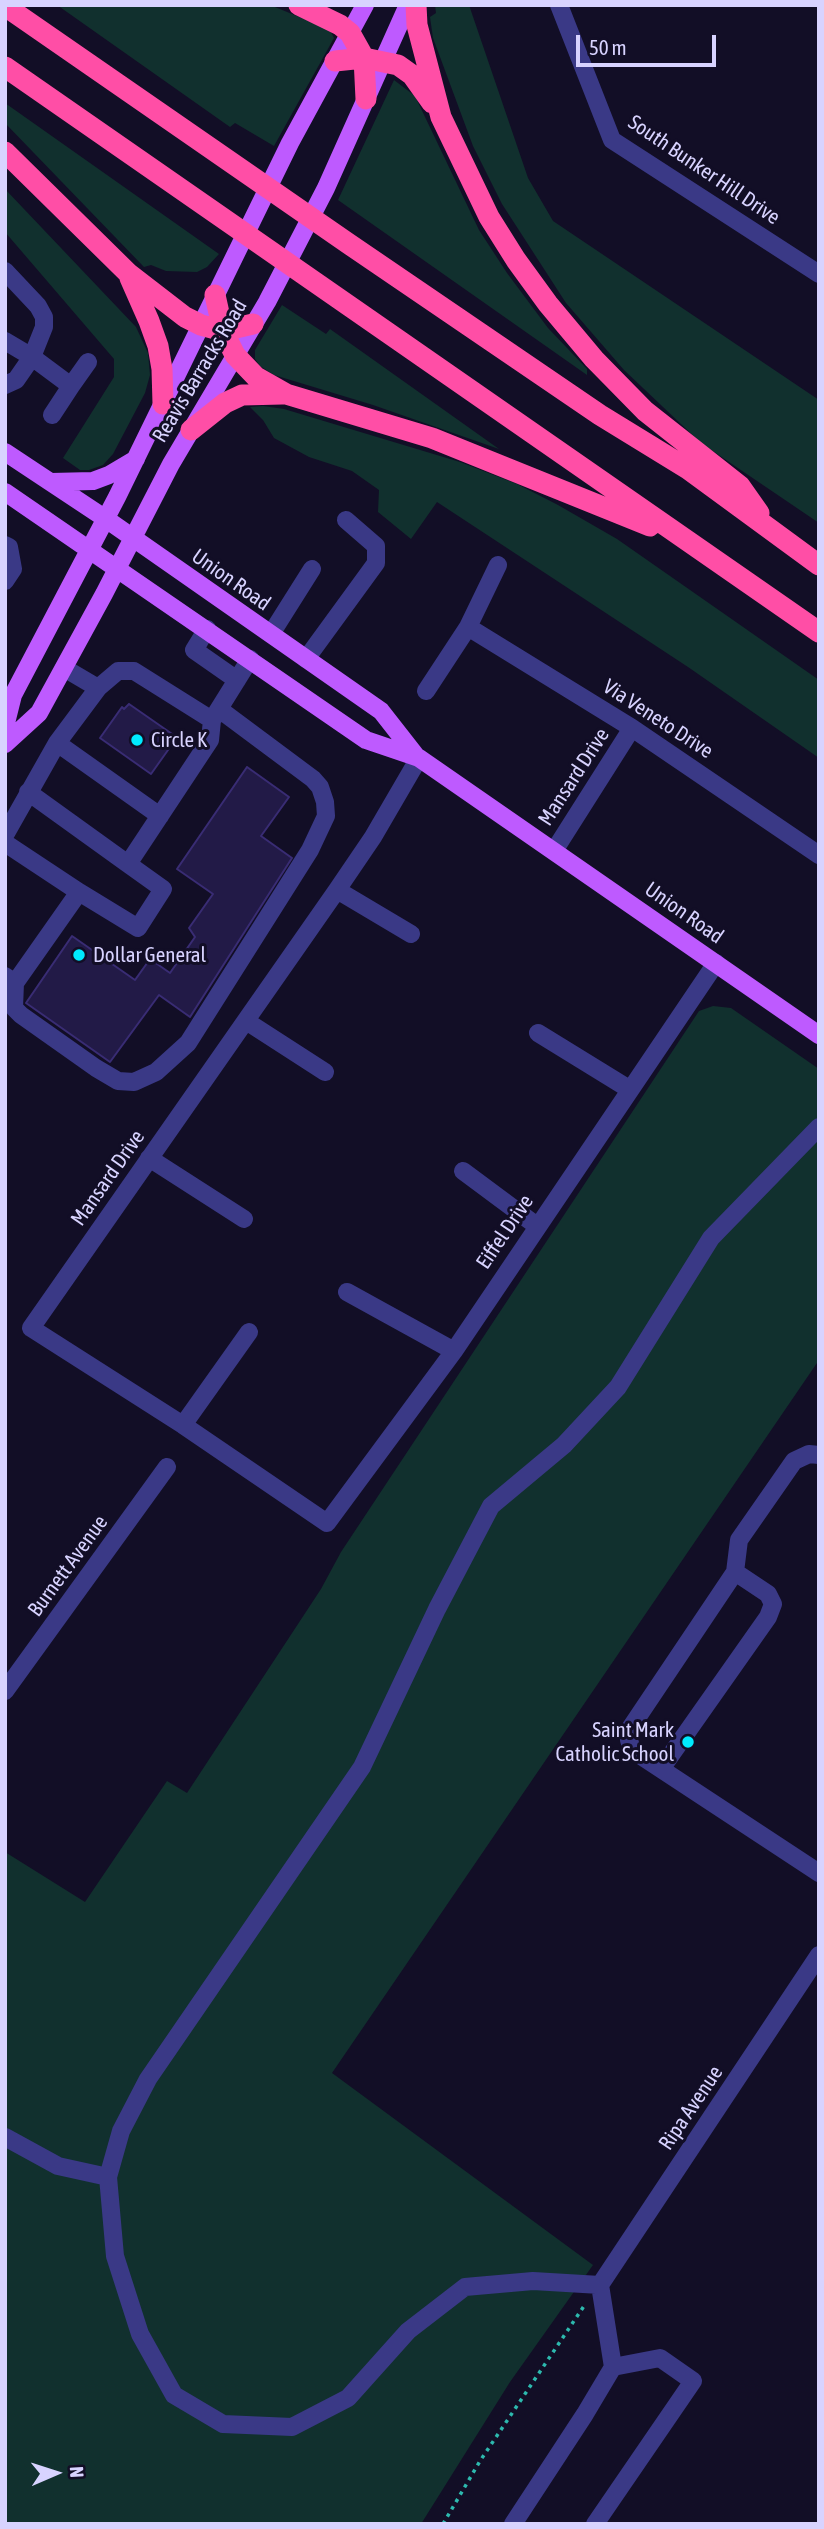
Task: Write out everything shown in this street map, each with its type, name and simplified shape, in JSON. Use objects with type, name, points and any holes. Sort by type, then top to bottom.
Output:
[{"type":"highway","points":[[299,5],[341,25],[374,59]]},
{"type":"highway","points":[[416,5],[417,25],[441,117]]},
{"type":"highway","points":[[5,6],[600,415],[688,469],[819,565]]},
{"type":"highway","points":[[366,99],[374,59]]},
{"type":"highway","points":[[335,61],[374,59],[398,65],[412,75],[441,117],[489,217],[548,304],[594,359],[645,411],[740,486],[768,526]]},
{"type":"highway","points":[[5,67],[819,632]]},
{"type":"highway","points":[[5,152],[128,273],[185,317],[223,331],[253,324]]},
{"type":"highway","points":[[128,273],[158,346],[163,404]]},
{"type":"highway","points":[[215,295],[223,331],[235,355],[256,377],[285,394],[432,438],[691,543]]},
{"type":"highway","points":[[191,430],[225,403],[242,395],[285,394]]},
{"type":"main road","name":"Reavis Barracks Road","points":[[5,727],[13,695],[106,519],[290,143],[365,5]]},
{"type":"main road","points":[[374,59],[408,5]]},
{"type":"main road","name":"Reavis Barracks Road","points":[[5,744],[39,713],[191,430],[253,324],[326,188],[366,99]]},
{"type":"main road","name":"Union Road","points":[[5,452],[106,519],[381,712],[419,758]]},
{"type":"main road","points":[[49,482],[93,481],[136,459]]},
{"type":"main road","name":"Union Road","points":[[5,492],[366,740],[419,758],[819,1035]]},
{"type":"street","name":"South Bunker Hill Drive","points":[[559,5],[612,140],[819,274]]},
{"type":"street","points":[[5,271],[38,306],[44,317],[44,327],[32,357],[16,380],[5,385]]},
{"type":"street","points":[[5,341],[71,386]]},
{"type":"street","points":[[52,415],[88,362]]},
{"type":"street","points":[[306,659],[376,563],[376,546],[346,520]]},
{"type":"street","points":[[5,545],[9,547],[13,569],[5,582]]},
{"type":"street","points":[[426,691],[468,627],[498,565]]},
{"type":"street","points":[[271,634],[312,569]]},
{"type":"street","name":"Via Veneto Drive","points":[[468,627],[632,728],[819,855]]},
{"type":"street","points":[[207,629],[194,650],[237,680]]},
{"type":"street","points":[[128,864],[210,740],[216,714],[250,659]]},
{"type":"street","points":[[64,668],[98,688]]},
{"type":"street","points":[[5,835],[18,801],[57,743],[98,688],[118,671],[134,671],[216,714],[313,779],[320,787],[326,816],[310,850],[188,1043],[156,1072],[134,1082],[118,1081],[96,1068],[14,1008],[10,980],[79,892]]},
{"type":"street","name":"Mansard Drive","points":[[554,851],[632,728]]},
{"type":"street","points":[[57,743],[160,816]]},
{"type":"street","name":"Mansard Drive","points":[[327,1523],[183,1425],[31,1328],[337,890],[373,837],[419,758]]},
{"type":"street","points":[[5,843],[138,928],[163,889],[128,864],[18,801]]},
{"type":"street","points":[[337,890],[411,934]]},
{"type":"street","name":"Eiffel Drive","points":[[327,1523],[454,1351],[629,1088],[716,963]]},
{"type":"street","points":[[246,1021],[325,1072]]},
{"type":"street","points":[[538,1033],[629,1088]]},
{"type":"street","points":[[513,2524],[613,2367],[600,2285],[533,2281],[465,2287],[408,2331],[348,2398],[292,2427],[223,2424],[174,2395],[140,2334],[115,2256],[108,2177],[121,2131],[148,2079],[362,1767],[491,1506],[564,1445],[618,1387],[710,1238],[819,1127]]},
{"type":"street","points":[[149,1158],[244,1219]]},
{"type":"street","points":[[463,1171],[537,1226]]},
{"type":"street","points":[[347,1292],[454,1351]]},
{"type":"street","points":[[183,1425],[249,1332]]},
{"type":"street","points":[[819,1455],[809,1454],[794,1461],[739,1539],[735,1572],[631,1727],[629,1740],[632,1750],[819,1873]]},
{"type":"street","name":"Burnett Avenue","points":[[5,1691],[167,1467]]},
{"type":"street","points":[[662,1769],[768,1617],[773,1604],[768,1594],[735,1572]]},
{"type":"street","name":"Ripa Avenue","points":[[600,2285],[819,1955]]},
{"type":"street","points":[[5,2137],[58,2166],[108,2177]]},
{"type":"street","points":[[594,2524],[693,2381],[660,2358],[613,2367]]},
{"type":"path","points":[[443,2524],[480,2461],[600,2285]]},
{"type":"green space","points":[[57,5],[270,5],[319,25],[331,32],[334,38],[274,146],[235,123],[230,127]]},
{"type":"green space","points":[[435,5],[469,5],[528,178],[553,221],[819,400],[819,523],[701,443],[624,370],[566,303],[502,204],[473,146],[433,38],[430,17],[436,13]]},
{"type":"green space","points":[[394,80],[415,96],[479,230],[507,273],[548,328],[587,369],[587,375],[338,200]]},
{"type":"green space","points":[[5,103],[219,254],[207,267],[197,272],[166,271],[151,265],[144,267],[5,123]]},
{"type":"green space","points":[[5,189],[136,327],[148,353],[150,375],[145,393],[113,454],[103,465],[89,470],[80,470],[63,458],[114,377],[114,359],[5,232]]},
{"type":"green space","points":[[282,305],[326,334],[330,329],[499,449],[373,405],[274,375],[260,366],[255,359],[255,350]]},
{"type":"green space","points":[[250,407],[284,409],[460,462],[517,484],[617,539],[819,680],[819,758],[688,667],[437,502],[411,539],[378,512],[379,490],[352,471],[309,457],[274,438],[263,420]]},
{"type":"green space","points":[[713,1006],[731,1008],[819,1069],[819,1360],[332,2073],[593,2265],[510,2382],[421,2524],[5,2524],[5,1852],[85,1902],[167,1781],[187,1793],[321,1589],[341,1552],[699,1011]]},
{"type":"building","name":"Circle K","points":[[129,704],[175,736],[151,774],[100,738],[122,707],[124,709]]},
{"type":"building","points":[[247,767],[289,797],[261,836],[292,858],[190,1017],[159,995],[110,1062],[26,1003],[72,936],[135,980],[150,959],[170,973],[195,937],[189,928],[213,894],[177,869]]},
{"type":"place","name":"Circle K","points":[[137,740]]},
{"type":"place","name":"Dollar General","points":[[79,955]]},
{"type":"place","name":"Saint Mark Catholic School","points":[[688,1742]]}]
